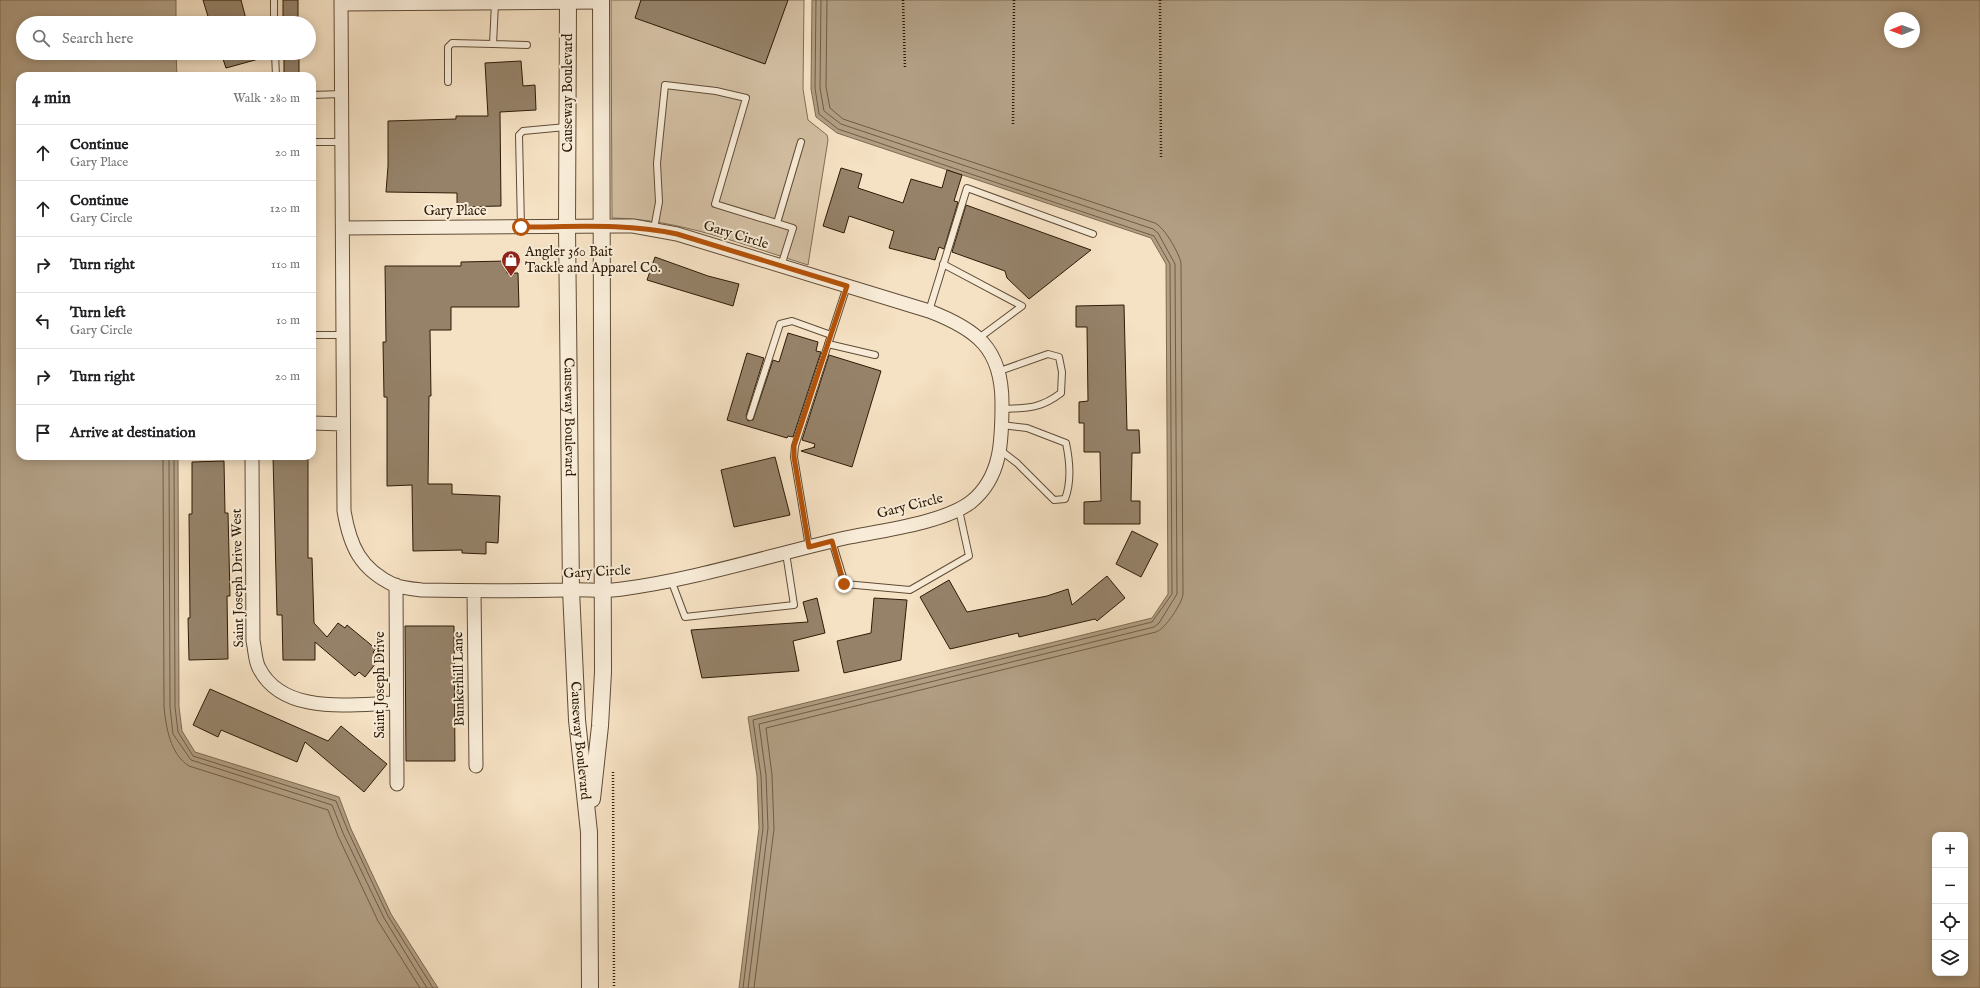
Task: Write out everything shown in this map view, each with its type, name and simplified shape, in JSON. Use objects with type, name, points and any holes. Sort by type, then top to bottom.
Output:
[{"type":"street","points":[[341,2],[471,1],[495,3],[602,1]]},
{"type":"street","name":"Causeway Boulevard","points":[[568,1],[567,227],[571,590],[577,720],[589,832],[590,988]]},
{"type":"street","name":"Causeway Boulevard","points":[[589,832],[604,672],[602,1]]},
{"type":"street","name":"Gary Circle","points":[[341,2],[344,511],[348,535],[358,556],[375,573],[396,585],[422,590],[620,590],[671,580],[832,541],[941,517],[959,510],[972,501],[984,487],[996,468],[1000,450],[1002,425],[1002,392],[998,372],[995,362],[979,338],[966,327],[929,311],[677,234],[633,226],[567,227]]},
{"type":"street","name":"Gary Place","points":[[343,228],[567,227]]},
{"type":"street","points":[[316,423],[343,424]]},
{"type":"street","name":"Saint Joseph Drive West","points":[[252,460],[253,641],[259,668],[274,688],[296,700],[318,704],[396,703]]},
{"type":"street","name":"Saint Joseph Drive","points":[[396,585],[396,784]]},
{"type":"street","name":"Bunkerhill Lane","points":[[474,591],[476,766]]},
{"type":"lane","points":[[274,0],[274,16]]},
{"type":"lane","points":[[493,44],[495,3]]},
{"type":"lane","points":[[448,82],[448,48],[452,43],[527,45]]},
{"type":"lane","points":[[275,60],[276,72]]},
{"type":"lane","points":[[654,229],[659,202],[657,163],[665,85],[716,91],[746,98],[715,204],[793,228],[781,266]]},
{"type":"lane","points":[[316,95],[342,94]]},
{"type":"lane","points":[[521,227],[519,135],[523,131],[568,127]]},
{"type":"lane","points":[[316,142],[342,142]]},
{"type":"lane","points":[[777,223],[801,142]]},
{"type":"lane","points":[[929,311],[966,188],[1093,234]]},
{"type":"lane","points":[[943,264],[1022,306],[979,338]]},
{"type":"lane","points":[[809,547],[794,457],[794,446],[847,286]]},
{"type":"lane","points":[[750,417],[780,324],[792,321],[831,335]]},
{"type":"lane","points":[[316,335],[343,335]]},
{"type":"lane","points":[[828,344],[874,355]]},
{"type":"lane","points":[[998,372],[1048,354],[1059,357],[1062,372],[1061,393],[1050,402],[1040,406],[1002,409]]},
{"type":"lane","points":[[1000,450],[1017,464],[1054,500],[1065,499],[1070,487],[1069,458],[1066,443],[1027,428],[1002,425]]},
{"type":"lane","points":[[832,541],[844,584],[910,590],[969,556],[959,510]]},
{"type":"lane","points":[[671,580],[685,617],[794,605],[786,553]]},
{"type":"path","points":[[903,0],[905,69]]},
{"type":"path","points":[[1013,124],[1014,0]]},
{"type":"path","points":[[1160,0],[1161,159]]},
{"type":"shaded area","points":[[611,0],[804,0],[803,89],[808,120],[827,135],[828,140],[808,265],[711,234],[687,228],[637,219],[612,218]]},
{"type":"water","points":[[0,0],[176,0],[176,16],[16,16],[16,60],[176,60],[177,72],[16,72],[16,460],[178,460],[179,707],[182,731],[195,752],[339,797],[351,829],[391,914],[438,988],[0,988]]},
{"type":"water","points":[[812,0],[1980,0],[1980,988],[739,988],[759,828],[757,776],[748,717],[1152,618],[1168,594],[1166,264],[1151,238],[837,133],[816,117],[811,89]]},
{"type":"building","points":[[203,0],[241,0],[245,16],[208,16]]},
{"type":"building","points":[[283,0],[298,0],[298,16],[283,16]]},
{"type":"building","points":[[641,0],[788,0],[765,64],[635,18]]},
{"type":"building","points":[[223,60],[255,60],[226,68]]},
{"type":"building","points":[[284,60],[299,60],[299,72],[284,72]]},
{"type":"building","points":[[521,61],[523,86],[535,85],[536,110],[500,112],[501,206],[457,207],[457,193],[386,192],[388,166],[388,121],[456,119],[456,116],[488,116],[485,63]]},
{"type":"building","points":[[841,168],[862,174],[858,188],[903,203],[911,179],[942,188],[947,170],[962,175],[954,201],[958,202],[944,249],[939,247],[935,260],[889,248],[894,231],[849,216],[844,233],[823,226]]},
{"type":"building","points":[[966,205],[1091,250],[1029,299],[1007,278],[1005,271],[952,252]]},
{"type":"building","points":[[655,257],[708,276],[739,284],[733,306],[647,280]]},
{"type":"building","points":[[507,261],[507,273],[518,273],[519,307],[451,307],[451,330],[430,330],[431,396],[429,396],[428,484],[452,484],[452,494],[500,496],[498,543],[486,542],[486,554],[462,553],[462,550],[413,551],[412,485],[387,486],[387,397],[384,397],[383,342],[386,342],[385,266],[461,266],[461,262]]},
{"type":"building","points":[[1124,305],[1127,430],[1139,430],[1140,453],[1132,453],[1131,501],[1140,501],[1140,524],[1084,524],[1084,502],[1101,501],[1100,452],[1084,452],[1084,423],[1079,423],[1079,402],[1088,401],[1087,327],[1076,327],[1076,306]]},
{"type":"building","points":[[788,333],[818,342],[816,351],[821,352],[793,437],[788,436],[787,438],[727,420],[747,353],[764,358],[746,416],[748,421],[753,420],[773,360],[779,362]]},
{"type":"building","points":[[829,355],[881,371],[852,467],[801,451],[815,447],[815,444],[802,440]]},
{"type":"building","points":[[775,457],[790,515],[734,527],[721,470]]},
{"type":"building","points":[[273,460],[308,460],[308,558],[312,558],[314,623],[327,637],[338,623],[345,628],[347,625],[376,649],[373,652],[380,658],[365,677],[359,672],[355,676],[315,642],[315,660],[283,660],[282,615],[277,615]]},
{"type":"building","points":[[224,461],[225,513],[228,513],[230,596],[227,596],[228,659],[189,660],[189,514],[192,514],[192,462]]},
{"type":"building","points":[[1132,531],[1158,544],[1141,577],[1116,564]]},
{"type":"building","points":[[1107,576],[1125,598],[1097,621],[1095,619],[1019,637],[1018,633],[950,649],[920,597],[949,580],[967,612],[1047,596],[1068,589],[1072,605]]},
{"type":"building","points":[[817,598],[825,633],[793,641],[799,671],[702,678],[691,630],[808,622],[803,602]]},
{"type":"building","points":[[874,598],[907,600],[901,660],[844,673],[837,641],[871,633]]},
{"type":"building","points":[[405,626],[454,626],[455,761],[406,761]]},
{"type":"building","points":[[210,689],[328,741],[341,726],[387,764],[364,792],[305,742],[297,762],[221,730],[218,737],[193,725]]},
{"type":"place","name":"Angler 360 Bait Tackle and Apparel Co.","points":[[511,277]]},
{"type":"route","points":[[521,227],[633,226],[654,229],[677,234],[847,286],[794,446],[794,457],[809,547],[832,541],[844,584]]}]
